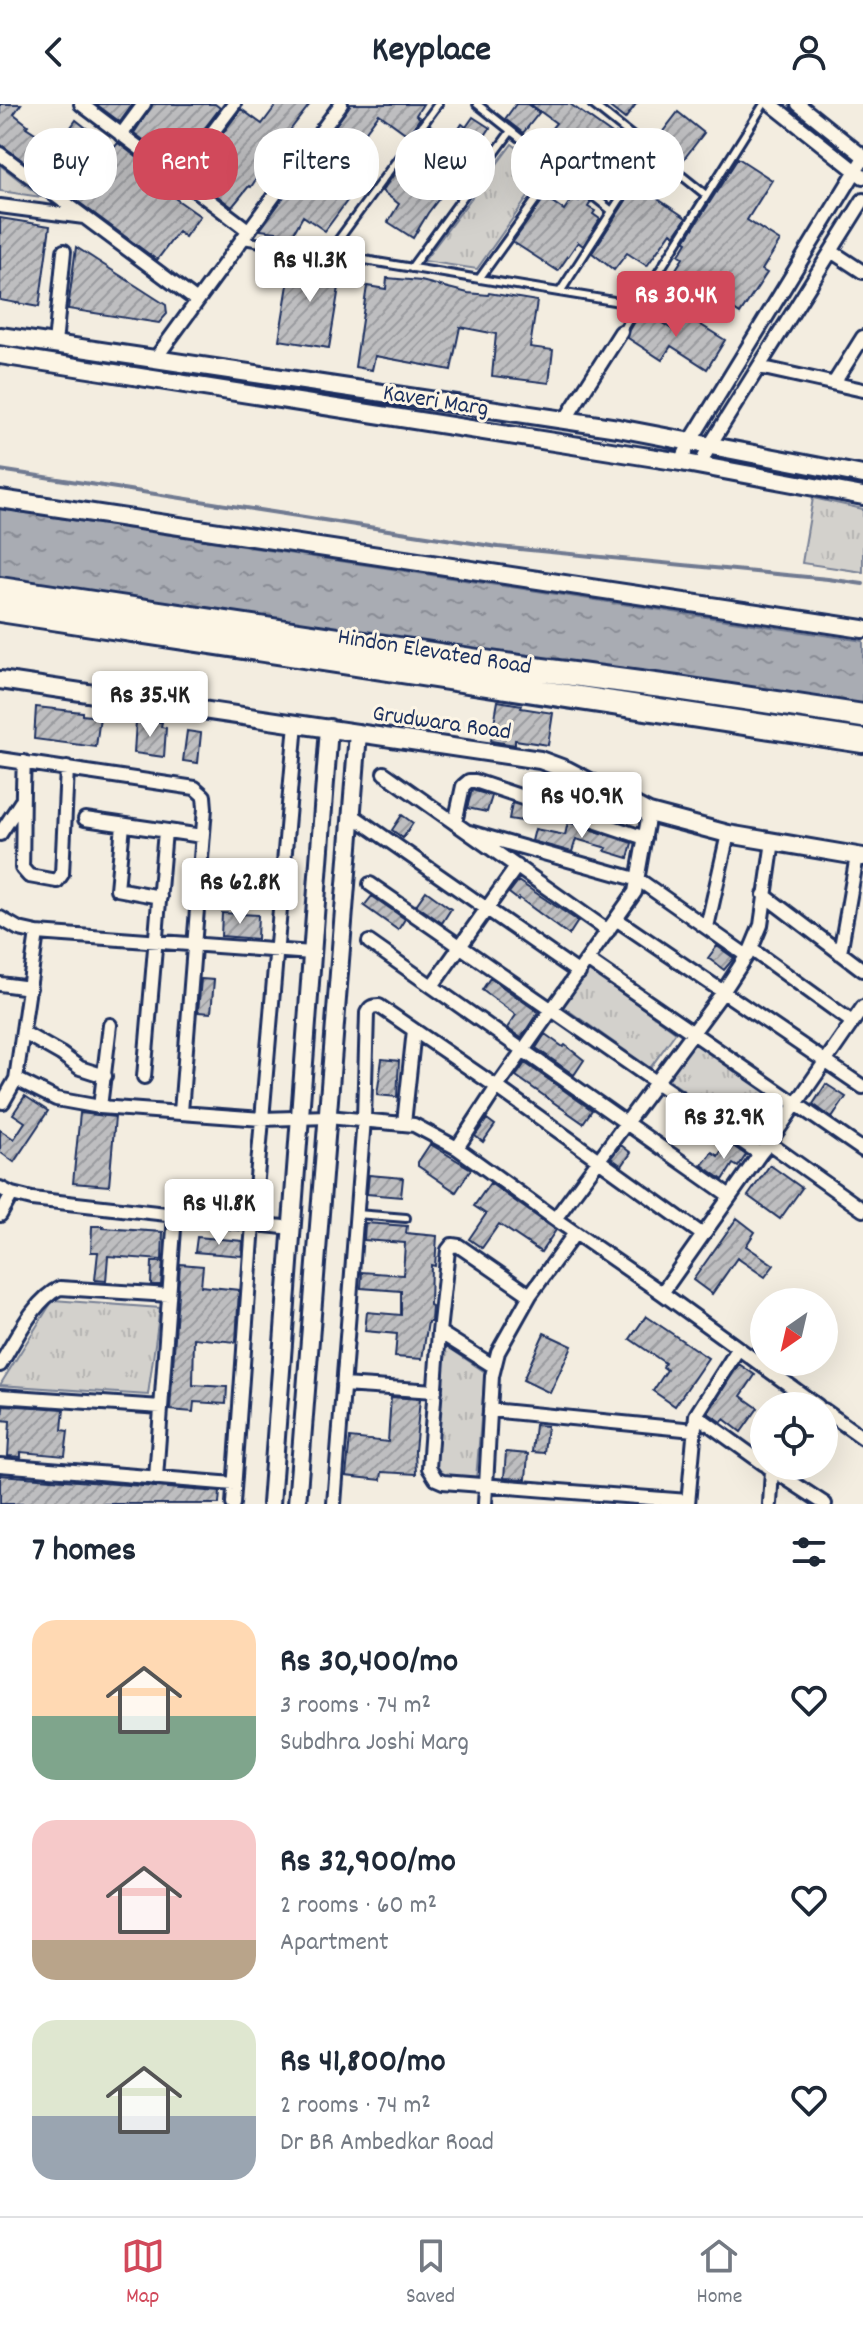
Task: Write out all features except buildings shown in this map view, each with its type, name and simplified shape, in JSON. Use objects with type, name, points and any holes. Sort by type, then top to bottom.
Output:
[{"type":"highway","name":"Hindon Elevated Road","points":[[0,589],[863,716]]},
{"type":"highway","name":"Hindon Elevated Road","points":[[0,610],[863,741]]},
{"type":"street","points":[[81,104],[133,144]]},
{"type":"street","points":[[121,135],[144,104]]},
{"type":"street","points":[[216,128],[234,104]]},
{"type":"street","points":[[155,359],[341,104]]},
{"type":"street","points":[[771,104],[859,174]]},
{"type":"street","points":[[681,462],[690,442],[859,174],[863,158],[798,104]]},
{"type":"street","points":[[0,154],[197,301]]},
{"type":"street","points":[[204,200],[245,235]]},
{"type":"street","points":[[700,466],[710,445],[863,200]]},
{"type":"street","points":[[0,206],[87,218]]},
{"type":"street","points":[[55,344],[64,251]]},
{"type":"street","points":[[831,251],[863,272]]},
{"type":"street","points":[[565,420],[621,332]]},
{"type":"street","name":"Kaveri Marg","points":[[0,336],[565,420],[863,475]]},
{"type":"street","points":[[834,383],[863,337]]},
{"type":"street","name":"Kaveri Marg","points":[[0,355],[681,462],[863,496]]},
{"type":"street","points":[[759,367],[863,390]]},
{"type":"street","points":[[0,499],[863,629]]},
{"type":"street","name":"Grudwara Road","points":[[0,680],[540,760],[567,770],[649,813],[728,834],[860,857]]},
{"type":"street","points":[[233,1504],[253,1224],[296,723]]},
{"type":"street","points":[[271,1504],[329,728]]},
{"type":"street","points":[[297,1504],[358,733]]},
{"type":"street","points":[[0,759],[195,788],[204,796],[181,1112]]},
{"type":"street","points":[[24,762],[22,868],[29,876],[57,881],[62,874],[67,768]]},
{"type":"street","points":[[384,773],[517,866],[723,992],[863,1087]]},
{"type":"street","points":[[455,823],[463,786],[475,781],[645,838]]},
{"type":"street","points":[[0,834],[21,802]]},
{"type":"street","points":[[457,1148],[635,892],[649,813]]},
{"type":"street","points":[[352,815],[579,973]]},
{"type":"street","points":[[85,819],[202,836]]},
{"type":"street","points":[[123,825],[117,889],[160,897]]},
{"type":"street","points":[[144,1077],[165,831]]},
{"type":"street","points":[[469,832],[639,880],[852,1022]]},
{"type":"street","points":[[707,927],[728,834]]},
{"type":"street","points":[[555,1219],[723,992],[749,952],[761,925],[773,841]]},
{"type":"street","points":[[840,953],[860,857]]},
{"type":"street","points":[[432,986],[517,866]]},
{"type":"street","points":[[370,884],[760,1154]]},
{"type":"street","points":[[764,895],[863,970]]},
{"type":"street","points":[[0,918],[19,929],[37,933],[312,953]]},
{"type":"street","points":[[1,1103],[16,1079],[37,933]]},
{"type":"street","points":[[369,942],[730,1196]]},
{"type":"street","points":[[587,960],[863,1150]]},
{"type":"street","points":[[0,984],[30,988]]},
{"type":"street","points":[[334,1504],[364,1119],[369,1009],[373,1006],[379,1006],[497,1087],[703,1235]]},
{"type":"street","points":[[662,1293],[863,1007]]},
{"type":"street","points":[[100,1107],[110,1025]]},
{"type":"street","points":[[404,1123],[414,1030]]},
{"type":"street","points":[[24,1033],[80,1068],[105,1076]]},
{"type":"street","points":[[16,1079],[56,1099],[100,1107],[262,1119],[300,1116],[364,1119],[404,1123],[424,1130],[457,1148],[798,1392]]},
{"type":"street","points":[[769,1143],[863,1210]]},
{"type":"street","points":[[0,1215],[6,1191],[32,1199],[292,1228]]},
{"type":"street","points":[[156,1478],[175,1215]]},
{"type":"street","points":[[485,1504],[493,1366],[504,1337],[575,1233]]},
{"type":"street","points":[[530,1295],[459,1246],[452,1245],[448,1250],[429,1468],[436,1479],[563,1498],[688,1502],[696,1415],[738,1349]]},
{"type":"street","points":[[0,1365],[50,1292],[60,1288],[169,1295]]},
{"type":"street","points":[[439,1332],[493,1366]]},
{"type":"street","points":[[343,1385],[435,1391]]},
{"type":"street","points":[[0,1396],[161,1407]]},
{"type":"street","points":[[490,1410],[694,1430]]},
{"type":"street","points":[[696,1415],[750,1453]]},
{"type":"street","points":[[838,1420],[863,1438]]},
{"type":"street","points":[[0,1465],[234,1484]]},
{"type":"street","points":[[769,1480],[770,1504]]},
{"type":"street","points":[[789,1480],[825,1504]]},
{"type":"lane","points":[[328,254],[438,104]]},
{"type":"lane","points":[[411,268],[511,131],[477,104]]},
{"type":"lane","points":[[592,104],[622,128]]},
{"type":"lane","points":[[621,332],[764,104]]},
{"type":"lane","points":[[684,177],[706,195]]},
{"type":"lane","points":[[479,279],[536,200]]},
{"type":"lane","points":[[598,200],[612,211]]},
{"type":"lane","points":[[560,292],[619,200]]},
{"type":"lane","points":[[245,235],[328,254],[638,305]]},
{"type":"lane","points":[[357,1214],[406,1218]]},
{"type":"green space","points":[[511,145],[511,200],[526,200],[477,269],[424,261],[470,200],[495,200],[495,167]]},
{"type":"green space","points":[[0,165],[24,184],[24,195],[0,191]]},
{"type":"green space","points":[[813,498],[863,509],[863,572],[802,563]]},
{"type":"green space","points":[[588,969],[676,1032],[650,1068],[562,1006]]},
{"type":"green space","points":[[689,1039],[783,1104],[757,1142],[663,1076]]},
{"type":"green space","points":[[53,1300],[160,1308],[148,1395],[0,1385]]},
{"type":"green space","points":[[442,1343],[485,1372],[476,1479],[433,1475]]},
{"type":"water","points":[[0,509],[863,641],[863,722],[0,588]]},
{"type":"waterway","points":[[0,470],[498,547],[863,584]]}]
